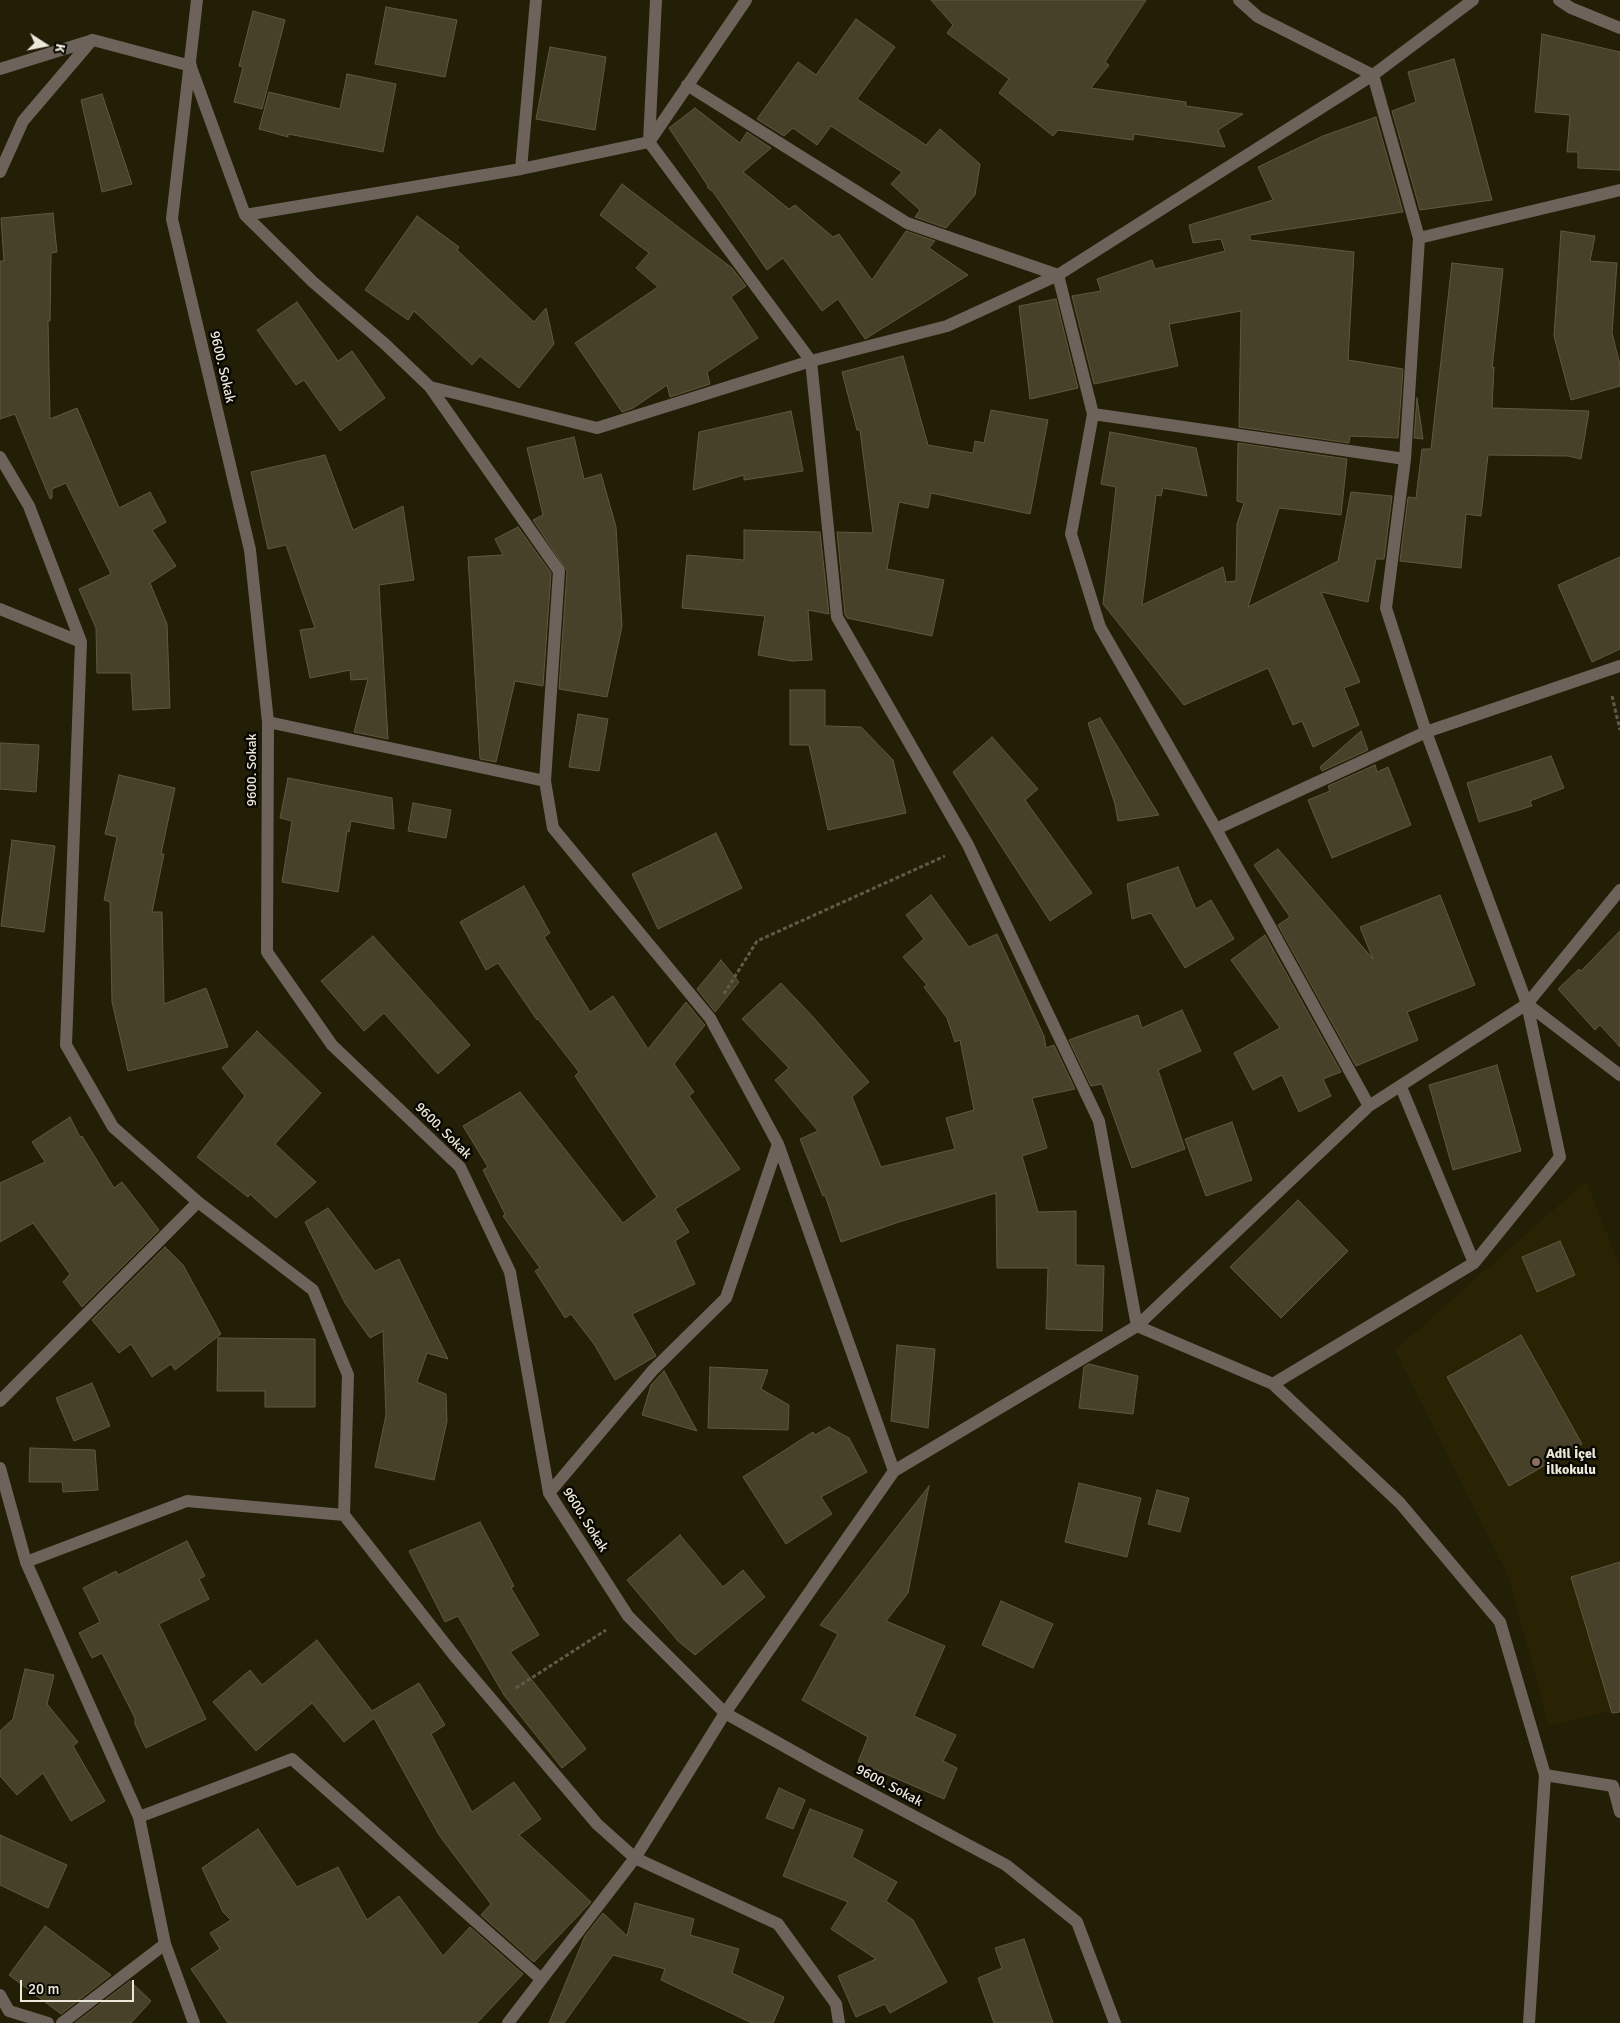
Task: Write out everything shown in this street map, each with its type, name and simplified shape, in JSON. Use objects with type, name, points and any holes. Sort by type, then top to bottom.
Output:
[{"type":"street","name":"9600. Sokak","points":[[197,0],[191,66],[172,219],[250,550],[268,722],[267,952],[332,1045],[460,1167],[510,1272],[549,1493],[628,1616],[726,1713],[823,1768],[1006,1865],[1077,1922],[1115,2023]]},
{"type":"street","points":[[521,169],[536,0]]},
{"type":"street","points":[[656,0],[648,142],[811,361],[837,617],[968,846],[1099,1121],[1137,1326]]},
{"type":"street","points":[[245,215],[521,169],[648,142],[746,0]]},
{"type":"street","points":[[1239,0],[1258,17],[1373,75],[1419,238],[1405,459],[1386,608],[1426,732],[1527,1004],[1560,1158],[1474,1263],[1273,1384]]},
{"type":"street","points":[[430,386],[598,428],[811,361],[947,326],[1058,275],[1373,75],[1473,0]]},
{"type":"street","points":[[1560,0],[1571,8],[1620,28]]},
{"type":"street","points":[[0,172],[23,121],[93,40]]},
{"type":"street","points":[[0,69],[93,40],[191,66],[245,215],[313,282],[430,386],[559,570],[545,781],[553,828],[710,1018],[778,1144],[894,1471]]},
{"type":"street","points":[[687,85],[907,223],[1058,275]]},
{"type":"street","points":[[1419,238],[1620,190]]},
{"type":"street","points":[[1058,275],[1094,414],[1071,534],[1100,627],[1216,829],[1370,1106]]},
{"type":"street","points":[[1094,414],[1405,459]]},
{"type":"street","points":[[0,457],[29,506],[81,642],[66,1045],[113,1127],[198,1202],[313,1290],[348,1375],[344,1515],[453,1654],[597,1824],[635,1858],[778,1924],[836,2004],[839,2023]]},
{"type":"street","points":[[0,610],[81,642]]},
{"type":"street","points":[[1216,829],[1426,732],[1620,666]]},
{"type":"street","points":[[268,722],[545,781]]},
{"type":"street","points":[[508,2023],[635,1858],[726,1713],[894,1471],[1137,1326],[1370,1106],[1527,1004],[1620,890]]},
{"type":"street","points":[[1527,1004],[1620,1074]]},
{"type":"street","points":[[1401,1087],[1474,1263]]},
{"type":"street","points":[[549,1493],[653,1370],[726,1298],[778,1144]]},
{"type":"street","points":[[0,1401],[198,1202]]},
{"type":"street","points":[[1137,1326],[1273,1384],[1400,1503],[1500,1622],[1545,1775],[1529,2023]]},
{"type":"street","points":[[1,1476],[26,1562],[139,1817],[165,1944],[194,2023]]},
{"type":"street","points":[[26,1562],[187,1501],[344,1515]]},
{"type":"street","points":[[139,1817],[292,1759],[541,1980]]},
{"type":"street","points":[[1545,1775],[1613,1786],[1620,1812]]},
{"type":"street","points":[[62,2023],[165,1944]]},
{"type":"street","points":[[0,1995],[9,2011],[48,2023]]},
{"type":"path","points":[[1606,671],[1620,730]]},
{"type":"path","points":[[710,1018],[757,941],[968,846]]},
{"type":"path","points":[[495,1702],[628,1616]]},
{"type":"shaded area","name":"Adil İçel İlkokulu","points":[[1586,1181],[1620,1267],[1620,1709],[1549,1726],[1508,1575],[1395,1350]]},
{"type":"building","points":[[931,0],[1146,0],[1105,62],[1109,65],[1091,88],[1186,102],[1186,106],[1243,114],[1218,130],[1225,147],[1134,134],[1133,140],[1058,130],[1053,136],[999,93],[1009,79],[947,33],[953,25]]},
{"type":"building","points":[[386,7],[457,20],[445,77],[375,64]]},
{"type":"building","points":[[253,11],[285,20],[262,109],[234,102],[243,67],[239,66]]},
{"type":"building","points":[[856,19],[895,47],[857,99],[926,145],[940,129],[980,164],[975,195],[946,228],[915,217],[920,210],[891,184],[902,172],[831,126],[817,145],[793,128],[784,136],[757,119],[798,62],[816,75]]},
{"type":"building","points":[[1542,34],[1620,52],[1620,170],[1578,168],[1578,152],[1567,152],[1570,115],[1535,112]]},
{"type":"building","points":[[550,47],[606,57],[595,130],[536,119]]},
{"type":"building","points":[[1454,59],[1492,200],[1420,210],[1392,111],[1416,102],[1408,72]]},
{"type":"building","points":[[347,74],[396,84],[383,152],[288,134],[288,137],[259,129],[269,92],[340,109]]},
{"type":"building","points":[[102,94],[132,184],[102,192],[81,100]]},
{"type":"building","points":[[695,108],[740,143],[747,132],[771,148],[743,172],[789,209],[795,205],[833,237],[839,234],[872,280],[906,231],[935,241],[929,248],[968,275],[865,339],[838,299],[822,311],[783,258],[767,270],[714,193],[707,187],[669,128]]},
{"type":"building","points":[[1376,117],[1403,212],[1250,235],[1250,240],[1354,252],[1348,360],[1403,369],[1398,438],[1350,436],[1349,443],[1239,427],[1241,311],[1169,324],[1178,366],[1094,384],[1072,296],[1101,291],[1097,279],[1152,260],[1155,269],[1225,251],[1221,239],[1193,243],[1189,225],[1273,200],[1258,167],[1323,136]]},
{"type":"building","points":[[622,184],[732,268],[746,286],[731,297],[758,338],[707,372],[710,384],[670,397],[667,385],[633,408],[622,412],[575,343],[658,287],[636,268],[649,253],[600,215]]},
{"type":"building","points":[[53,213],[57,252],[51,253],[50,321],[48,321],[50,419],[77,408],[119,508],[150,492],[166,522],[152,530],[176,566],[150,583],[167,624],[170,708],[133,710],[131,673],[97,673],[96,628],[79,589],[111,574],[66,483],[52,489],[52,498],[50,499],[15,414],[0,419],[0,261],[4,261],[1,218]]},
{"type":"building","points":[[417,216],[459,247],[457,250],[534,322],[546,308],[554,344],[519,388],[480,356],[472,365],[414,311],[408,320],[365,290]]},
{"type":"building","points":[[1561,231],[1595,236],[1590,261],[1617,263],[1612,333],[1620,365],[1620,386],[1571,400],[1554,336]]},
{"type":"building","points":[[1452,263],[1503,269],[1492,368],[1494,367],[1492,408],[1589,411],[1581,459],[1568,456],[1488,455],[1481,516],[1466,514],[1461,568],[1400,561],[1408,497],[1416,498],[1422,449],[1431,449]]},
{"type":"building","points":[[1056,299],[1078,388],[1030,399],[1019,306]]},
{"type":"building","points":[[297,302],[338,361],[352,351],[385,398],[340,431],[304,380],[296,385],[257,330]]},
{"type":"building","points":[[903,356],[928,445],[973,453],[975,441],[984,443],[991,410],[1048,420],[1030,514],[931,493],[928,508],[899,502],[887,569],[944,580],[932,636],[847,618],[845,614],[837,532],[873,533],[860,430],[857,430],[842,372]]},
{"type":"building","points":[[1417,398],[1423,439],[1414,438]]},
{"type":"building","points":[[791,411],[803,471],[744,480],[744,475],[693,490],[699,432]]},
{"type":"building","points":[[1110,432],[1196,448],[1207,496],[1163,488],[1161,496],[1156,495],[1142,605],[1223,567],[1226,582],[1236,581],[1237,524],[1244,503],[1237,501],[1238,443],[1347,459],[1341,515],[1279,508],[1248,607],[1338,561],[1351,492],[1392,496],[1384,559],[1376,559],[1368,602],[1321,592],[1360,682],[1344,688],[1359,725],[1313,747],[1302,721],[1293,725],[1268,668],[1184,705],[1103,604],[1116,487],[1101,484]]},
{"type":"building","points":[[574,437],[584,479],[601,474],[616,527],[622,626],[607,697],[559,689],[567,571],[533,520],[543,515],[527,448]]},
{"type":"building","points":[[325,455],[353,530],[403,506],[414,580],[379,585],[388,739],[354,732],[368,679],[351,680],[350,670],[310,678],[300,630],[315,628],[286,545],[268,549],[251,472]]},
{"type":"building","points":[[518,527],[551,573],[543,686],[515,681],[496,762],[480,759],[468,557],[503,555],[495,539]]},
{"type":"building","points":[[744,530],[820,532],[829,614],[808,610],[812,660],[792,661],[758,655],[765,616],[682,608],[687,555],[744,560]]},
{"type":"building","points":[[1620,557],[1620,649],[1592,662],[1558,585]]},
{"type":"building","points":[[790,690],[825,690],[825,726],[861,727],[893,760],[906,813],[828,830],[809,745],[790,745]]},
{"type":"building","points":[[578,714],[608,719],[599,771],[569,767]]},
{"type":"building","points":[[1100,718],[1159,815],[1118,821],[1115,804],[1088,723]]},
{"type":"building","points":[[1361,731],[1368,750],[1322,771],[1320,767]]},
{"type":"building","points":[[992,737],[1038,789],[1025,800],[1092,893],[1050,921],[953,772]]},
{"type":"building","points":[[0,743],[39,745],[36,792],[0,789]]},
{"type":"building","points":[[1551,756],[1564,788],[1530,801],[1532,806],[1479,822],[1467,783]]},
{"type":"building","points":[[1375,765],[1377,772],[1388,767],[1411,825],[1332,858],[1308,800],[1330,791],[1328,786]]},
{"type":"building","points":[[119,775],[175,788],[161,854],[164,854],[152,912],[162,912],[164,1004],[206,988],[228,1047],[128,1071],[112,1002],[110,902],[104,900],[117,837],[105,834]]},
{"type":"building","points":[[288,778],[392,798],[394,829],[351,821],[349,832],[347,831],[338,892],[282,882],[292,821],[280,818]]},
{"type":"building","points":[[413,803],[451,810],[446,838],[408,831]]},
{"type":"building","points":[[716,833],[742,888],[658,929],[632,874]]},
{"type":"building","points":[[12,840],[55,846],[44,932],[1,926]]},
{"type":"building","points":[[1278,849],[1373,959],[1360,927],[1440,895],[1475,985],[1407,1012],[1418,1040],[1356,1066],[1278,925],[1290,917],[1254,865]]},
{"type":"building","points":[[1178,867],[1196,909],[1211,900],[1234,939],[1185,968],[1151,913],[1132,919],[1127,884]]},
{"type":"building","points":[[524,886],[550,933],[544,937],[590,1012],[613,996],[648,1049],[686,1002],[705,1025],[674,1064],[694,1092],[689,1096],[740,1169],[675,1209],[689,1232],[675,1241],[695,1284],[632,1314],[656,1356],[615,1380],[594,1344],[571,1314],[565,1318],[535,1271],[540,1268],[503,1216],[505,1214],[483,1170],[488,1167],[463,1126],[520,1092],[623,1223],[657,1197],[575,1076],[579,1072],[537,1020],[498,963],[486,970],[460,922]]},
{"type":"building","points":[[931,895],[969,947],[997,934],[1044,1036],[1046,1048],[1054,1045],[1075,1089],[1032,1098],[1047,1148],[1022,1156],[1038,1212],[1076,1211],[1076,1265],[1104,1266],[1102,1331],[1046,1329],[1048,1268],[997,1268],[996,1193],[899,1222],[841,1242],[825,1195],[823,1196],[800,1139],[818,1131],[775,1080],[789,1068],[742,1019],[781,983],[814,1018],[869,1082],[852,1097],[881,1167],[955,1149],[946,1118],[974,1110],[960,1040],[955,1042],[947,1018],[924,987],[927,985],[903,957],[924,939],[906,915]]},
{"type":"building","points":[[1620,931],[1620,1047],[1600,1025],[1595,1030],[1558,989],[1579,969],[1581,971]]},
{"type":"building","points":[[1265,935],[1341,1072],[1323,1079],[1331,1096],[1299,1112],[1282,1075],[1253,1090],[1234,1053],[1280,1028],[1231,960]]},
{"type":"building","points":[[373,936],[470,1045],[438,1074],[384,1013],[364,1031],[321,981]]},
{"type":"building","points":[[721,960],[739,982],[715,1012],[697,989]]},
{"type":"building","points":[[1182,1010],[1201,1051],[1158,1070],[1185,1149],[1132,1168],[1102,1084],[1091,1086],[1069,1040],[1138,1015],[1142,1028]]},
{"type":"building","points":[[257,1031],[321,1093],[275,1144],[316,1182],[276,1218],[250,1194],[248,1197],[197,1157],[245,1096],[222,1068]]},
{"type":"building","points":[[1497,1065],[1521,1151],[1453,1170],[1429,1085]]},
{"type":"building","points":[[70,1117],[80,1137],[82,1136],[114,1188],[122,1182],[159,1230],[82,1307],[63,1282],[70,1274],[33,1223],[0,1242],[0,1183],[45,1162],[32,1142]]},
{"type":"building","points":[[1232,1122],[1252,1180],[1206,1196],[1185,1139]]},
{"type":"building","points":[[1298,1200],[1348,1251],[1281,1318],[1230,1267]]},
{"type":"building","points":[[328,1208],[375,1271],[399,1259],[448,1359],[427,1353],[417,1382],[446,1394],[447,1421],[434,1480],[375,1467],[386,1415],[383,1331],[370,1338],[345,1303],[305,1222]]},
{"type":"building","points":[[1560,1241],[1575,1275],[1537,1292],[1522,1257]]},
{"type":"building","points":[[165,1247],[183,1265],[221,1334],[175,1370],[171,1364],[152,1377],[131,1344],[119,1353],[92,1320]]},
{"type":"building","name":"Adil İçel İlkokulu","points":[[1521,1335],[1582,1444],[1509,1486],[1447,1377]]},
{"type":"building","points":[[218,1338],[315,1339],[315,1407],[265,1407],[265,1391],[217,1391]]},
{"type":"building","points":[[897,1345],[935,1349],[928,1428],[891,1421]]},
{"type":"building","points":[[1089,1364],[1138,1376],[1133,1414],[1079,1408],[1084,1367]]},
{"type":"building","points":[[710,1367],[768,1370],[761,1389],[789,1405],[788,1430],[708,1428]]},
{"type":"building","points":[[664,1371],[697,1431],[642,1415],[651,1385]]},
{"type":"building","points":[[92,1383],[110,1426],[74,1441],[56,1398]]},
{"type":"building","points":[[829,1427],[849,1438],[867,1472],[821,1497],[832,1514],[786,1544],[743,1477],[813,1432],[815,1435]]},
{"type":"building","points":[[30,1448],[95,1450],[98,1490],[63,1492],[62,1482],[29,1482]]},
{"type":"building","points":[[1079,1483],[1141,1498],[1127,1557],[1065,1542]]},
{"type":"building","points":[[929,1486],[908,1593],[886,1621],[945,1646],[914,1716],[956,1735],[943,1761],[957,1768],[944,1799],[858,1762],[868,1737],[802,1700],[838,1634],[820,1625]]},
{"type":"building","points":[[1157,1490],[1189,1498],[1180,1532],[1148,1524]]},
{"type":"building","points":[[480,1522],[514,1586],[511,1588],[539,1635],[510,1652],[586,1749],[562,1768],[504,1695],[458,1616],[445,1622],[409,1551]]},
{"type":"building","points":[[680,1535],[723,1587],[743,1570],[765,1597],[695,1655],[678,1641],[627,1580]]},
{"type":"building","points":[[187,1541],[205,1576],[199,1579],[209,1599],[159,1624],[206,1719],[146,1748],[135,1724],[135,1718],[102,1653],[92,1658],[79,1633],[100,1622],[83,1588],[116,1571],[118,1575]]},
{"type":"building","points":[[1620,1562],[1620,1712],[1612,1713],[1571,1577]]},
{"type":"building","points":[[1001,1601],[1053,1624],[1033,1668],[982,1645]]},
{"type":"building","points":[[317,1640],[372,1711],[419,1683],[445,1725],[431,1734],[472,1812],[514,1782],[541,1819],[519,1835],[591,1902],[534,1962],[481,1915],[491,1904],[439,1835],[374,1718],[344,1742],[312,1703],[256,1751],[213,1702],[250,1670],[262,1685]]},
{"type":"building","points":[[25,1669],[54,1675],[47,1704],[78,1742],[73,1746],[105,1801],[71,1821],[43,1773],[17,1795],[0,1776],[0,1731],[13,1719]]},
{"type":"building","points":[[779,1788],[805,1800],[793,1829],[766,1818]]},
{"type":"building","points":[[810,1809],[863,1830],[852,1857],[897,1882],[886,1901],[913,1920],[947,1982],[890,2013],[885,2004],[856,2017],[838,1976],[876,1959],[831,1929],[848,1902],[783,1876]]},
{"type":"building","points":[[258,1829],[297,1887],[338,1867],[367,1920],[399,1896],[443,1956],[470,1927],[523,1974],[477,2023],[228,2023],[191,1969],[220,1949],[210,1933],[231,1920],[223,1912],[202,1868]]},
{"type":"building","points":[[0,1835],[67,1865],[48,1908],[0,1885]]},
{"type":"building","points":[[635,1903],[694,1919],[690,1935],[739,1949],[732,1973],[784,1997],[773,2023],[752,2023],[661,1980],[665,1969],[613,1955],[564,2023],[549,2023],[585,1936],[603,1913],[627,1936]]},
{"type":"building","points":[[45,1926],[111,1975],[61,2014],[9,1975]]},
{"type":"building","points":[[1024,1939],[1053,2023],[994,2023],[978,1978],[1002,1968],[995,1948]]},
{"type":"building","points":[[130,1981],[151,2001],[131,2023],[75,2023]]},
{"type":"place","name":"Adil İçel İlkokulu","points":[[1536,1462]]}]
